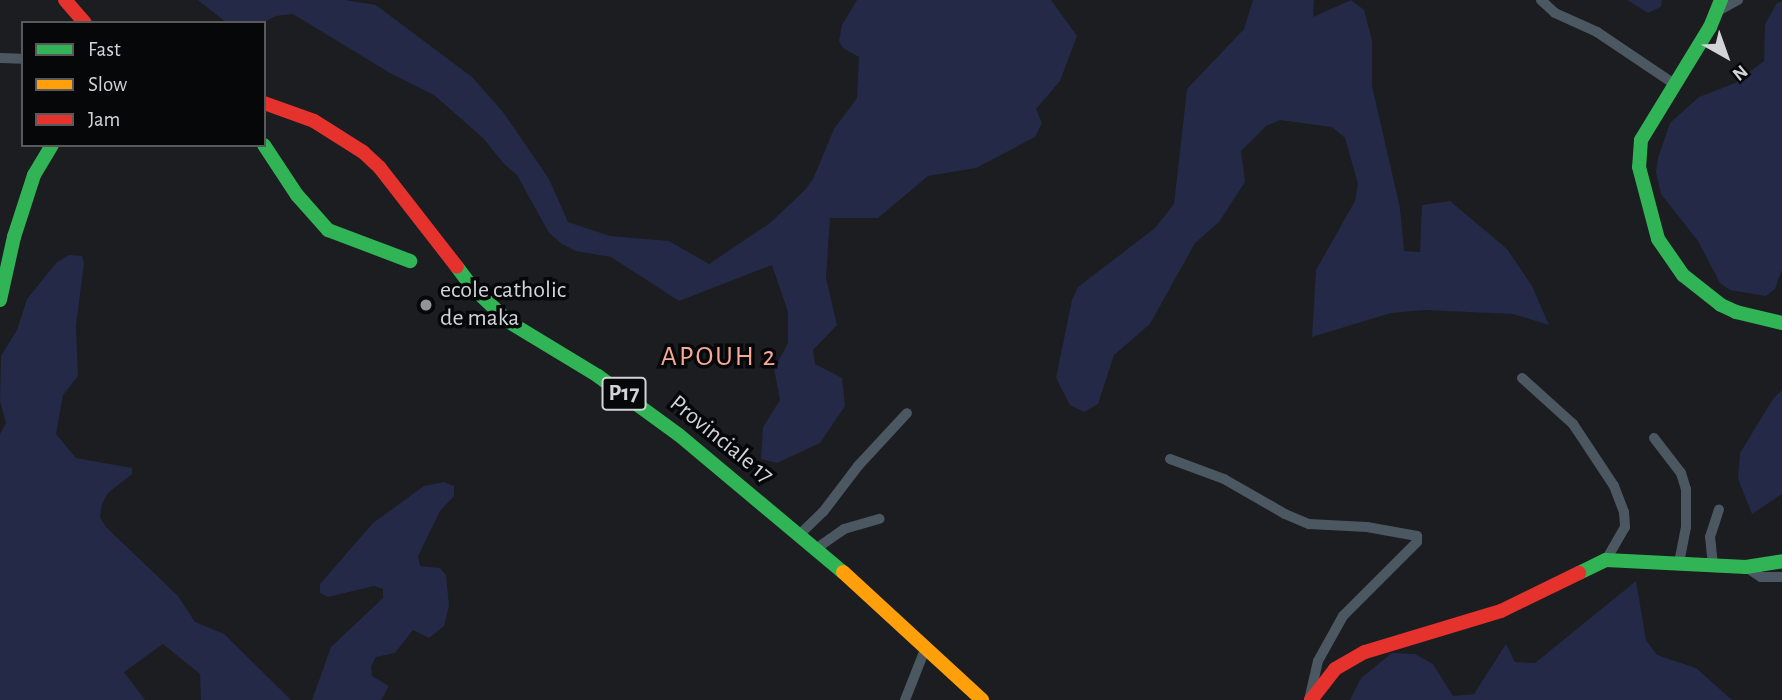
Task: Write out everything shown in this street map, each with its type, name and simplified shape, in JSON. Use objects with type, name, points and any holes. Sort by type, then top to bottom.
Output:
[{"type":"street","points":[[65,0],[83,21]]},
{"type":"street","points":[[1541,0],[1555,13],[1597,32],[1673,83]]},
{"type":"street","points":[[1738,0],[1720,6],[1641,141],[1639,156],[1658,239],[1683,275],[1721,305],[1736,312],[1782,323]]},
{"type":"street","points":[[0,58],[21,59]]},
{"type":"street","name":"Provinciale 17","points":[[266,104],[314,121],[363,152],[380,168],[474,288],[509,322],[635,401],[817,548],[982,700]]},
{"type":"street","points":[[0,300],[14,237],[34,176],[51,147]]},
{"type":"street","points":[[265,147],[298,195],[328,230],[343,238],[410,261]]},
{"type":"street","points":[[1522,378],[1573,424],[1614,486],[1624,512],[1625,527],[1606,559]]},
{"type":"street","points":[[800,534],[823,512],[858,466],[907,413]]},
{"type":"street","points":[[1654,438],[1681,473],[1686,489],[1686,527],[1679,563]]},
{"type":"street","points":[[1170,459],[1224,479],[1285,514],[1309,524],[1367,527],[1417,536],[1417,542],[1343,616],[1318,661],[1310,700]]},
{"type":"street","points":[[1713,565],[1710,537],[1719,509]]},
{"type":"street","points":[[817,548],[844,529],[880,519]]},
{"type":"street","points":[[1310,700],[1335,669],[1365,652],[1501,611],[1606,559],[1746,567],[1782,561]]},
{"type":"street","points":[[1746,567],[1761,577],[1782,577]]},
{"type":"street","points":[[905,700],[926,647]]},
{"type":"shaded area","points":[[198,0],[345,0],[376,5],[472,77],[503,112],[549,179],[568,222],[610,236],[669,241],[709,264],[770,223],[813,179],[834,129],[857,98],[859,57],[843,48],[839,41],[842,25],[857,0],[1051,0],[1077,36],[1060,81],[1036,109],[1042,123],[1035,137],[976,168],[928,176],[878,218],[830,218],[826,278],[837,325],[813,350],[815,364],[842,378],[845,406],[820,443],[777,463],[761,459],[763,427],[780,400],[774,369],[788,343],[788,312],[772,265],[679,301],[611,257],[576,251],[562,244],[549,233],[517,175],[504,164],[483,138],[434,95],[390,73],[293,14],[276,16],[266,21],[224,21]]},
{"type":"shaded area","points":[[1253,0],[1314,0],[1313,17],[1351,0],[1364,10],[1372,40],[1372,86],[1400,208],[1404,251],[1420,252],[1422,205],[1450,201],[1507,249],[1532,286],[1549,325],[1513,314],[1424,310],[1391,313],[1312,337],[1316,270],[1355,201],[1358,184],[1345,138],[1332,127],[1280,120],[1266,126],[1241,151],[1245,182],[1219,222],[1195,243],[1150,324],[1114,355],[1098,404],[1084,412],[1070,405],[1056,378],[1072,300],[1078,287],[1155,228],[1174,204],[1187,89],[1244,29]]},
{"type":"shaded area","points":[[1627,0],[1662,0],[1661,7],[1648,13]]},
{"type":"shaded area","points":[[1782,1],[1782,269],[1775,289],[1766,296],[1730,290],[1720,283],[1698,241],[1661,194],[1656,172],[1670,123],[1699,97],[1735,83],[1764,61],[1765,24],[1777,3]]},
{"type":"shaded area","points":[[69,255],[82,256],[84,263],[76,326],[78,376],[63,395],[56,434],[76,458],[132,468],[132,474],[108,493],[102,504],[100,517],[106,527],[178,596],[195,622],[224,634],[291,700],[201,700],[200,674],[163,644],[124,672],[145,700],[0,700],[0,434],[6,423],[0,401],[1,356],[17,330],[27,299],[57,262]]},
{"type":"shaded area","points":[[1782,390],[1782,494],[1752,514],[1738,479],[1740,453],[1773,399]]},
{"type":"shaded area","points":[[444,482],[454,486],[454,496],[440,511],[418,556],[420,566],[440,568],[446,575],[449,606],[444,626],[429,638],[413,630],[395,653],[376,657],[371,666],[372,676],[389,686],[381,700],[312,700],[331,647],[383,598],[383,589],[374,586],[328,597],[320,593],[320,584],[373,523],[424,486]]},
{"type":"shaded area","points":[[1636,581],[1646,640],[1657,655],[1696,668],[1732,700],[1350,700],[1361,678],[1392,653],[1415,654],[1433,664],[1453,696],[1474,694],[1506,644],[1515,662],[1535,663]]},
{"type":"traffic: fast","points":[[1721,0],[1710,27],[1641,140],[1639,167],[1658,239],[1683,275],[1721,305],[1736,312],[1782,323]]},
{"type":"traffic: fast","points":[[0,300],[14,237],[34,175],[51,147]]},
{"type":"traffic: fast","points":[[265,147],[297,195],[328,230],[410,261]]},
{"type":"traffic: fast","points":[[457,267],[473,288],[509,322],[598,376],[679,435],[843,572]]},
{"type":"traffic: fast","points":[[1579,573],[1606,560],[1746,567],[1782,561]]},
{"type":"traffic: slow","points":[[843,572],[982,700]]},
{"type":"traffic: jam","points":[[65,0],[83,21]]},
{"type":"traffic: jam","points":[[266,104],[314,121],[363,152],[380,168],[457,267]]},
{"type":"traffic: jam","points":[[1311,700],[1335,669],[1365,652],[1501,611],[1579,573]]},
{"type":"place","name":"ecole catholic de maka","points":[[426,305]]},
{"type":"district","name":"APOUH 2","points":[[719,357]]}]
